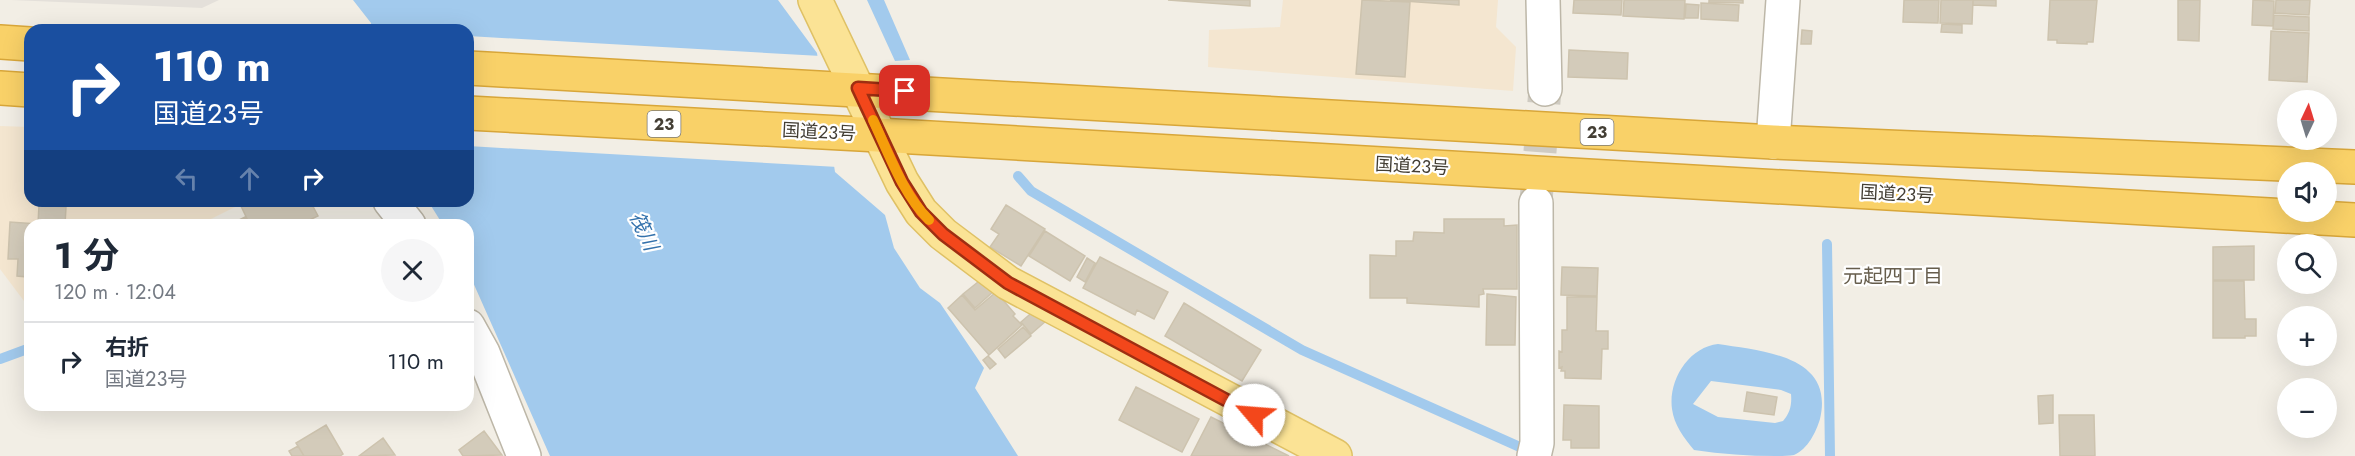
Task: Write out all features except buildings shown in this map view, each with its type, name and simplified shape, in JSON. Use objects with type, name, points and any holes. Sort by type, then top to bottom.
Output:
[{"type":"highway","points":[[0,42],[24,44]]},
{"type":"highway","name":"23","points":[[474,68],[1773,142],[2355,167]]},
{"type":"highway","points":[[0,88],[24,90]]},
{"type":"highway","name":"国道23号","points":[[474,113],[2355,220]]},
{"type":"main road","points":[[815,0],[870,135],[921,212],[943,234],[1008,283],[1335,456]]},
{"type":"street","points":[[1543,0],[1545,89]]},
{"type":"street","points":[[1773,142],[1783,0]]},
{"type":"street","points":[[1535,450],[1536,203]]},
{"type":"street","points":[[395,207],[405,219]]},
{"type":"street","points":[[474,337],[483,353],[524,456]]},
{"type":"shaded area","points":[[11,0],[219,0],[202,8]]},
{"type":"shaded area","points":[[1283,0],[1498,0],[1496,27],[1516,47],[1513,91],[1208,67],[1209,30],[1280,27]]},
{"type":"shaded area","points":[[0,126],[24,127],[24,207],[235,207],[211,219],[24,219],[24,301],[0,269]]},
{"type":"water","name":"筏川","points":[[353,0],[778,0],[817,53],[835,172],[885,215],[894,248],[920,288],[940,303],[984,368],[975,388],[1018,456],[550,456],[474,285],[474,219],[439,219],[432,207],[474,207],[474,24],[371,23]]},
{"type":"water","points":[[867,0],[884,0],[910,60],[895,61]]},
{"type":"water","points":[[1718,344],[1773,354],[1791,360],[1806,369],[1816,381],[1822,398],[1820,419],[1811,440],[1803,449],[1794,455],[1781,456],[1694,450],[1683,436],[1675,420],[1672,409],[1673,387],[1677,376],[1690,358],[1708,346]],"holes":[[[1711,381],[1781,390],[1791,394],[1791,405],[1783,421],[1775,423],[1718,417],[1693,404]]]},
{"type":"pier","points":[[474,36],[821,56],[838,167],[474,146]]},
{"type":"waterway","points":[[1018,176],[1031,191],[1302,350],[1531,452]]},
{"type":"waterway","points":[[1827,244],[1830,456]]},
{"type":"waterway","points":[[0,359],[24,350]]},
{"type":"tunnel","points":[[1536,201],[1545,89]]},
{"type":"slow traffic","points":[[873,120],[902,182],[921,212],[929,220]]},
{"type":"district","name":"元起四丁目","points":[[1893,276]]},
{"type":"route","points":[[905,91],[858,88],[902,182],[921,212],[943,234],[1008,283],[1254,415]]}]
